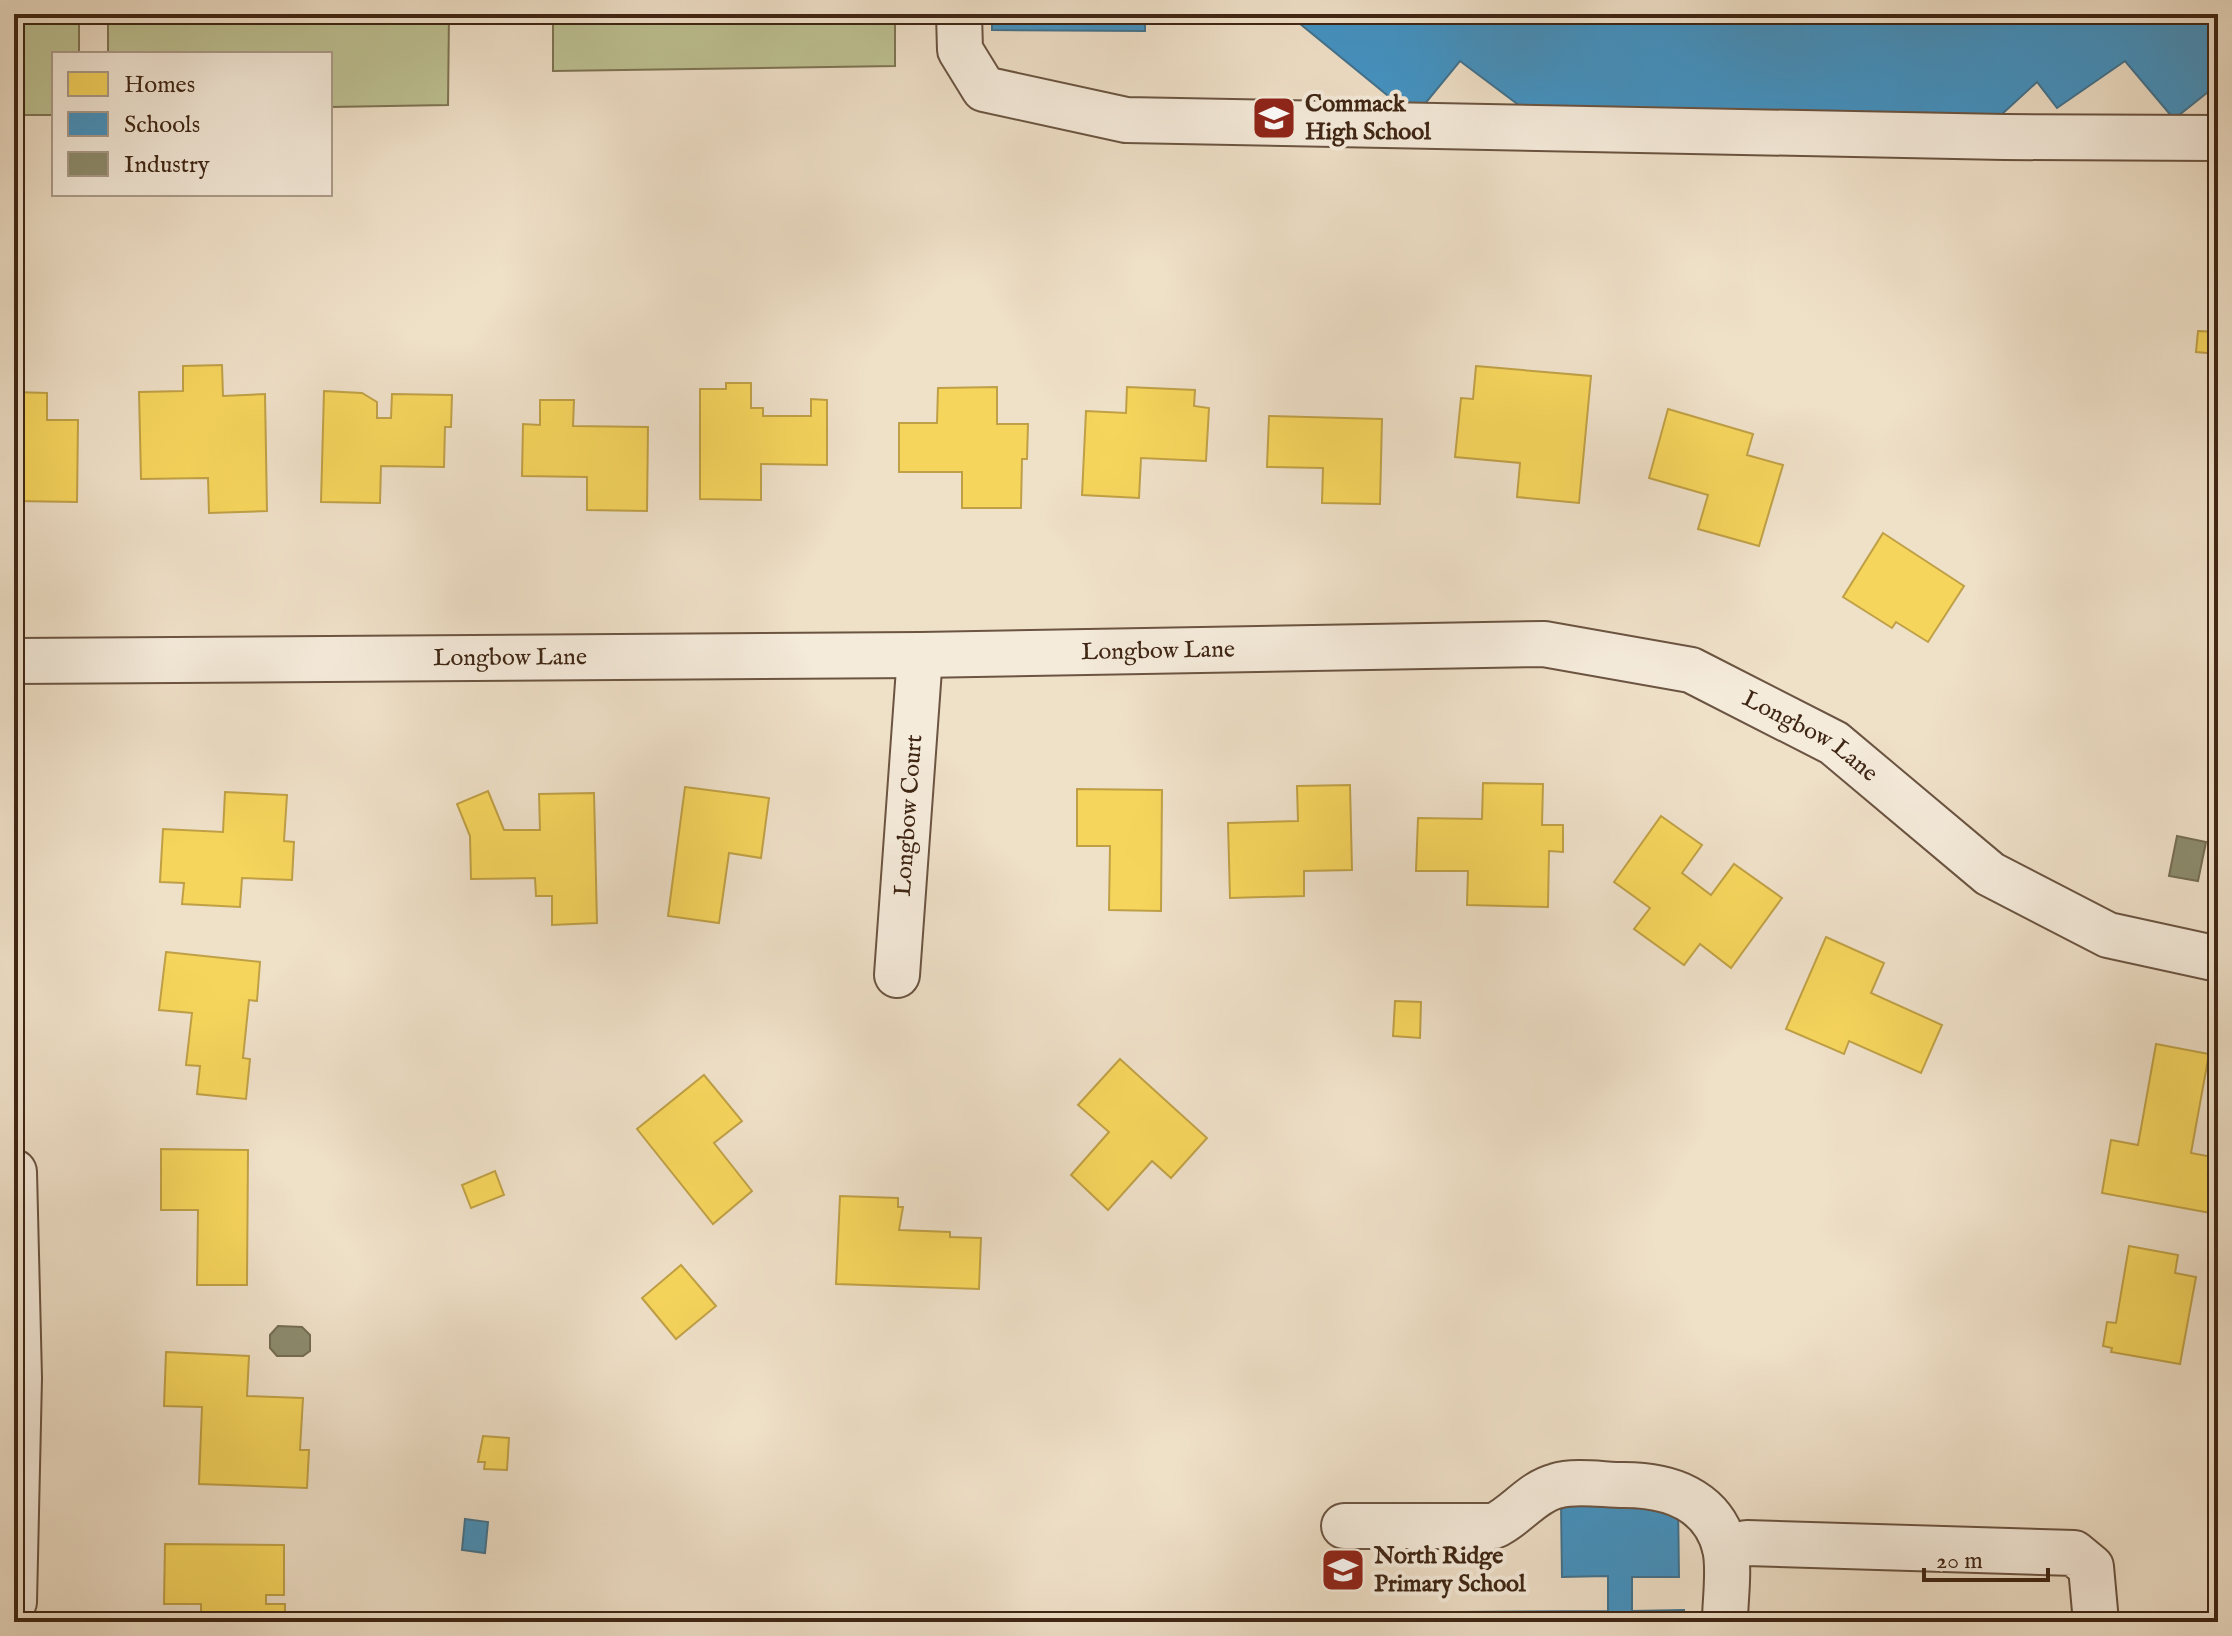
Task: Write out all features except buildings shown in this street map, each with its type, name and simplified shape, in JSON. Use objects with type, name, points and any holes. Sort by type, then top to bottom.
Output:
[{"type":"street","points":[[959,14],[960,50],[984,89],[1126,120],[2005,137],[2218,138]]},
{"type":"street","name":"Longbow Lane","points":[[14,661],[920,655],[1544,644],[1691,670],[1834,743],[1990,874],[2108,935],[2218,959]]},
{"type":"street","name":"Longbow Court","points":[[897,975],[920,655]]},
{"type":"street","points":[[14,1172],[19,1378],[14,1602]]},
{"type":"street","points":[[1344,1526],[1494,1526],[1514,1517],[1531,1500],[1556,1486],[1649,1485],[1689,1497],[1709,1513],[1725,1548],[1725,1622]]},
{"type":"street","points":[[1725,1548],[1747,1543],[2074,1553],[2091,1567],[2096,1622]]},
{"type":"green space","points":[[14,14],[79,14],[79,52],[52,52],[52,115],[14,115]]},
{"type":"green space","points":[[108,14],[449,14],[448,105],[332,107],[332,52],[108,52]]},
{"type":"green space","points":[[553,14],[895,14],[895,66],[553,71]]},
{"type":"place","name":"Commack High School","points":[[1274,118]]},
{"type":"place","name":"North Ridge Primary School","points":[[1343,1570]]}]
